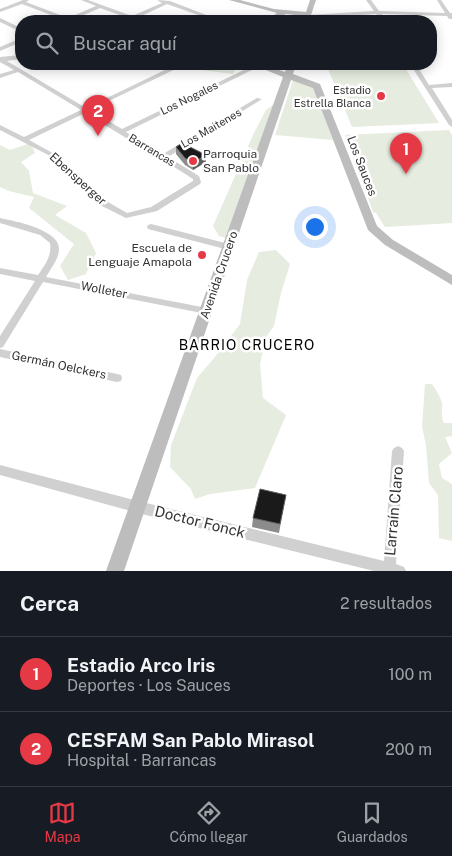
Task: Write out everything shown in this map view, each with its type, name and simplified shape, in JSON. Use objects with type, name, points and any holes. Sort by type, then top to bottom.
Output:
[{"type":"main road","points":[[232,0],[298,15]]},
{"type":"main road","points":[[308,15],[313,0]]},
{"type":"main road","points":[[279,15],[285,12]]},
{"type":"main road","name":"Avenida Crucero","points":[[115,571],[290,70]]},
{"type":"main road","name":"Los Sauces","points":[[290,70],[319,88],[370,223],[375,231],[452,282]]},
{"type":"street","points":[[83,0],[124,15]]},
{"type":"street","points":[[159,0],[202,15]]},
{"type":"street","points":[[139,15],[173,0]]},
{"type":"street","points":[[368,0],[380,15]]},
{"type":"street","points":[[439,0],[451,17]]},
{"type":"street","points":[[2,9],[25,1],[54,15]]},
{"type":"street","points":[[81,15],[101,6]]},
{"type":"street","points":[[335,15],[378,12],[422,15]]},
{"type":"street","points":[[437,16],[451,17]]},
{"type":"street","points":[[0,20],[15,27]]},
{"type":"street","points":[[0,49],[15,43]]},
{"type":"street","points":[[0,60],[15,58]]},
{"type":"street","name":"Barrancas","points":[[0,60],[15,68]]},
{"type":"street","points":[[0,76],[18,70]]},
{"type":"street","name":"Barrancas","points":[[18,70],[192,175],[196,178],[197,182]]},
{"type":"street","points":[[25,139],[168,70]]},
{"type":"street","name":"Los Nogales","points":[[121,132],[245,70]]},
{"type":"street","points":[[416,70],[452,126]]},
{"type":"street","points":[[428,87],[452,85]]},
{"type":"street","name":"Los Maitenes","points":[[162,157],[259,99]]},
{"type":"street","name":"Ebensperger","points":[[0,127],[56,157],[96,198],[117,212],[129,217],[161,205],[197,182]]},
{"type":"street","points":[[0,220],[42,234],[54,242],[54,255],[0,344]]},
{"type":"street","points":[[151,227],[229,247]]},
{"type":"street","name":"Wolleter","points":[[0,271],[207,311]]},
{"type":"street","name":"Germán Oelckers","points":[[0,353],[117,378]]},
{"type":"street","name":"Larraín Claro","points":[[393,570],[398,451]]},
{"type":"street","name":"Doctor Fonck","points":[[0,470],[138,507],[393,570]]},
{"type":"shaded area","points":[[201,70],[235,70],[233,74]]},
{"type":"shaded area","name":"Estadio Estrella Blanca","points":[[328,70],[406,70],[439,123],[352,127]]},
{"type":"shaded area","points":[[293,80],[313,87],[333,140],[275,135]]},
{"type":"shaded area","points":[[278,101],[229,239],[219,236],[213,226],[266,110]]},
{"type":"shaded area","points":[[449,130],[452,135],[452,223],[385,227],[376,213],[373,212],[345,135]]},
{"type":"shaded area","points":[[31,143],[35,153],[21,162],[29,171],[33,193],[67,206],[55,215],[86,233],[96,253],[86,274],[68,280],[60,266],[74,244],[29,208],[34,197],[0,187],[0,145],[10,150]]},
{"type":"shaded area","points":[[276,250],[290,264],[274,326],[266,337],[260,364],[263,398],[286,415],[255,488],[210,494],[195,499],[191,489],[170,467],[171,445],[197,378],[240,324],[247,280],[259,252]]},
{"type":"shaded area","points":[[425,384],[432,384],[439,395],[442,403],[444,423],[452,423],[452,436],[445,437],[452,453],[439,464],[442,478],[452,484],[452,541],[439,538],[438,495],[429,483],[426,445],[422,427]]},
{"type":"building","points":[[182,143],[206,155],[193,163],[185,158],[176,147]]},
{"type":"building","points":[[260,489],[286,495],[280,524],[253,518]]},
{"type":"place","name":"Estadio Estrella Blanca","points":[[381,96]]},
{"type":"place","name":"CESFAM San Pablo Mirasol","points":[[98,136]]},
{"type":"place","name":"Parroquia San Pablo","points":[[193,161]]},
{"type":"place","name":"Estadio Arco Iris","points":[[406,174]]},
{"type":"place","name":"Escuela de Lenguaje Amapola","points":[[202,255]]},
{"type":"district","name":"BARRIO CRUCERO","points":[[247,345]]}]
